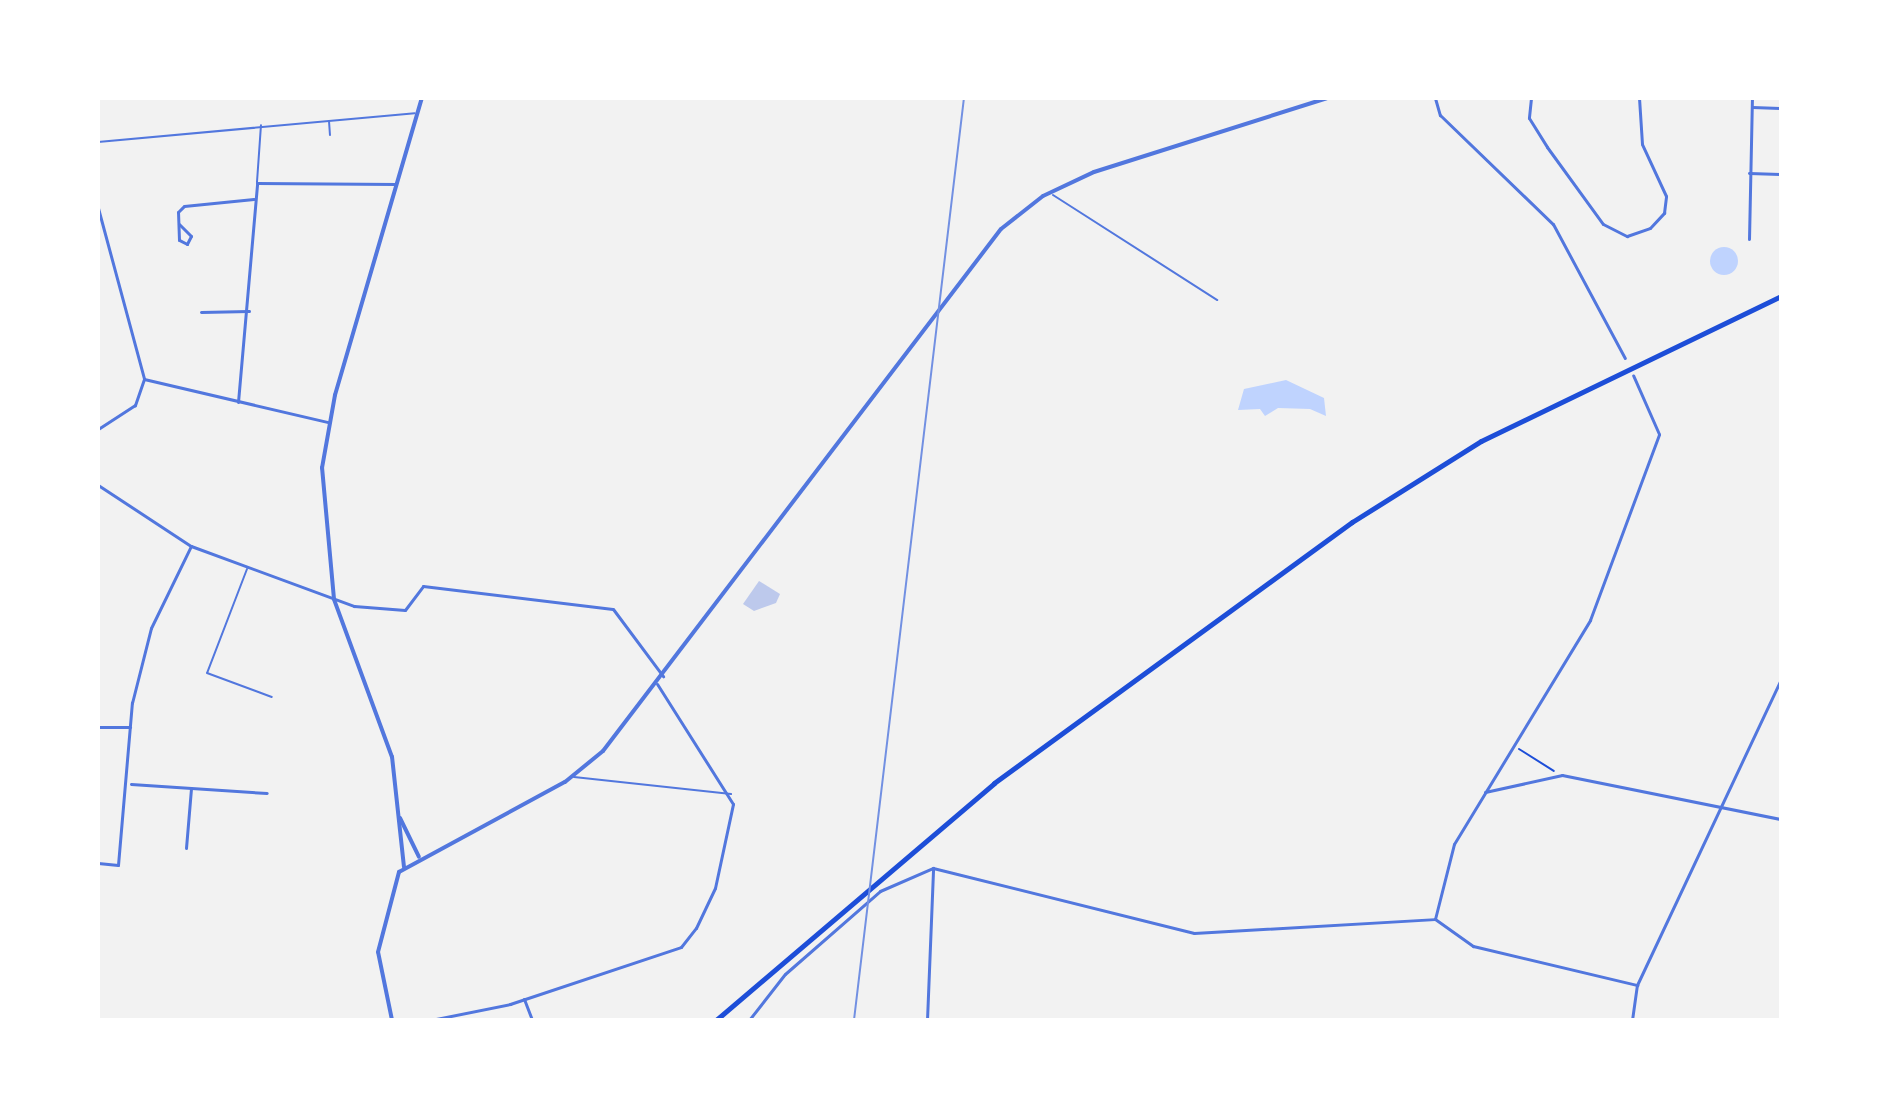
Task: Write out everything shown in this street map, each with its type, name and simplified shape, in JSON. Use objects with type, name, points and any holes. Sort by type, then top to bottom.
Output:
[{"type":"main road","points":[[716,1020],[882,876],[1097,704],[1303,556],[1481,441],[1633,362],[1781,296]]},
{"type":"street","points":[[392,1020],[378,952],[404,867],[399,816],[383,724],[334,599],[322,468],[328,422],[422,98]]},
{"type":"street","points":[[404,867],[574,776],[657,684],[944,299],[1001,229],[1051,192],[1327,98]]},
{"type":"street","points":[[1435,98],[1440,115],[1553,224],[1625,358]]},
{"type":"street","points":[[1531,98],[1529,118],[1547,147],[1603,224],[1627,236],[1650,228],[1664,213],[1666,196],[1642,144],[1639,98]]},
{"type":"street","points":[[1749,239],[1752,98]]},
{"type":"street","points":[[1752,107],[1781,108]]},
{"type":"street","points":[[1749,173],[1781,174]]},
{"type":"street","points":[[238,402],[249,311],[257,183],[397,185]]},
{"type":"street","points":[[179,224],[191,236],[187,244],[179,240],[179,224],[184,206],[254,199]]},
{"type":"street","points":[[98,208],[144,379],[135,405],[98,429]]},
{"type":"street","points":[[201,312],[249,311]]},
{"type":"street","points":[[1435,919],[1446,866],[1485,792],[1590,620],[1659,434],[1633,375]]},
{"type":"street","points":[[144,379],[328,422]]},
{"type":"street","points":[[98,485],[191,546],[334,599],[405,610],[423,586],[613,609],[663,676]]},
{"type":"street","points":[[98,863],[118,865],[130,784],[131,727],[151,628],[191,546]]},
{"type":"street","points":[[1632,1020],[1637,985],[1715,807],[1781,679]]},
{"type":"street","points":[[431,1020],[524,999],[681,947],[715,888],[734,823],[731,794],[657,684]]},
{"type":"street","points":[[98,727],[131,727]]},
{"type":"street","points":[[1485,792],[1562,775],[1781,819]]},
{"type":"street","points":[[130,784],[267,793]]},
{"type":"street","points":[[186,848],[191,788]]},
{"type":"street","points":[[399,816],[419,858]]},
{"type":"street","points":[[749,1020],[785,974],[880,891],[933,868],[1194,933],[1435,919],[1473,946],[1637,985]]},
{"type":"street","points":[[927,1020],[933,868]]},
{"type":"street","points":[[524,999],[532,1020]]},
{"type":"lane","points":[[98,142],[261,124],[418,113]]},
{"type":"lane","points":[[329,119],[330,135]]},
{"type":"lane","points":[[257,183],[261,124]]},
{"type":"lane","points":[[1051,192],[1217,300]]},
{"type":"lane","points":[[247,569],[207,673],[272,697]]},
{"type":"lane","points":[[574,776],[584,783],[731,794]]},
{"type":"path","points":[[1514,746],[1562,775]]},
{"type":"water","points":[[1724,247],[1734,251],[1738,261],[1734,271],[1724,275],[1714,271],[1710,261],[1714,251]]},
{"type":"water","points":[[1286,380],[1324,398],[1326,416],[1310,409],[1278,408],[1265,416],[1260,409],[1238,410],[1244,389]]},
{"type":"building","points":[[759,581],[780,594],[776,603],[754,611],[743,604]]},
{"type":"railway","points":[[854,1020],[964,98]]}]
